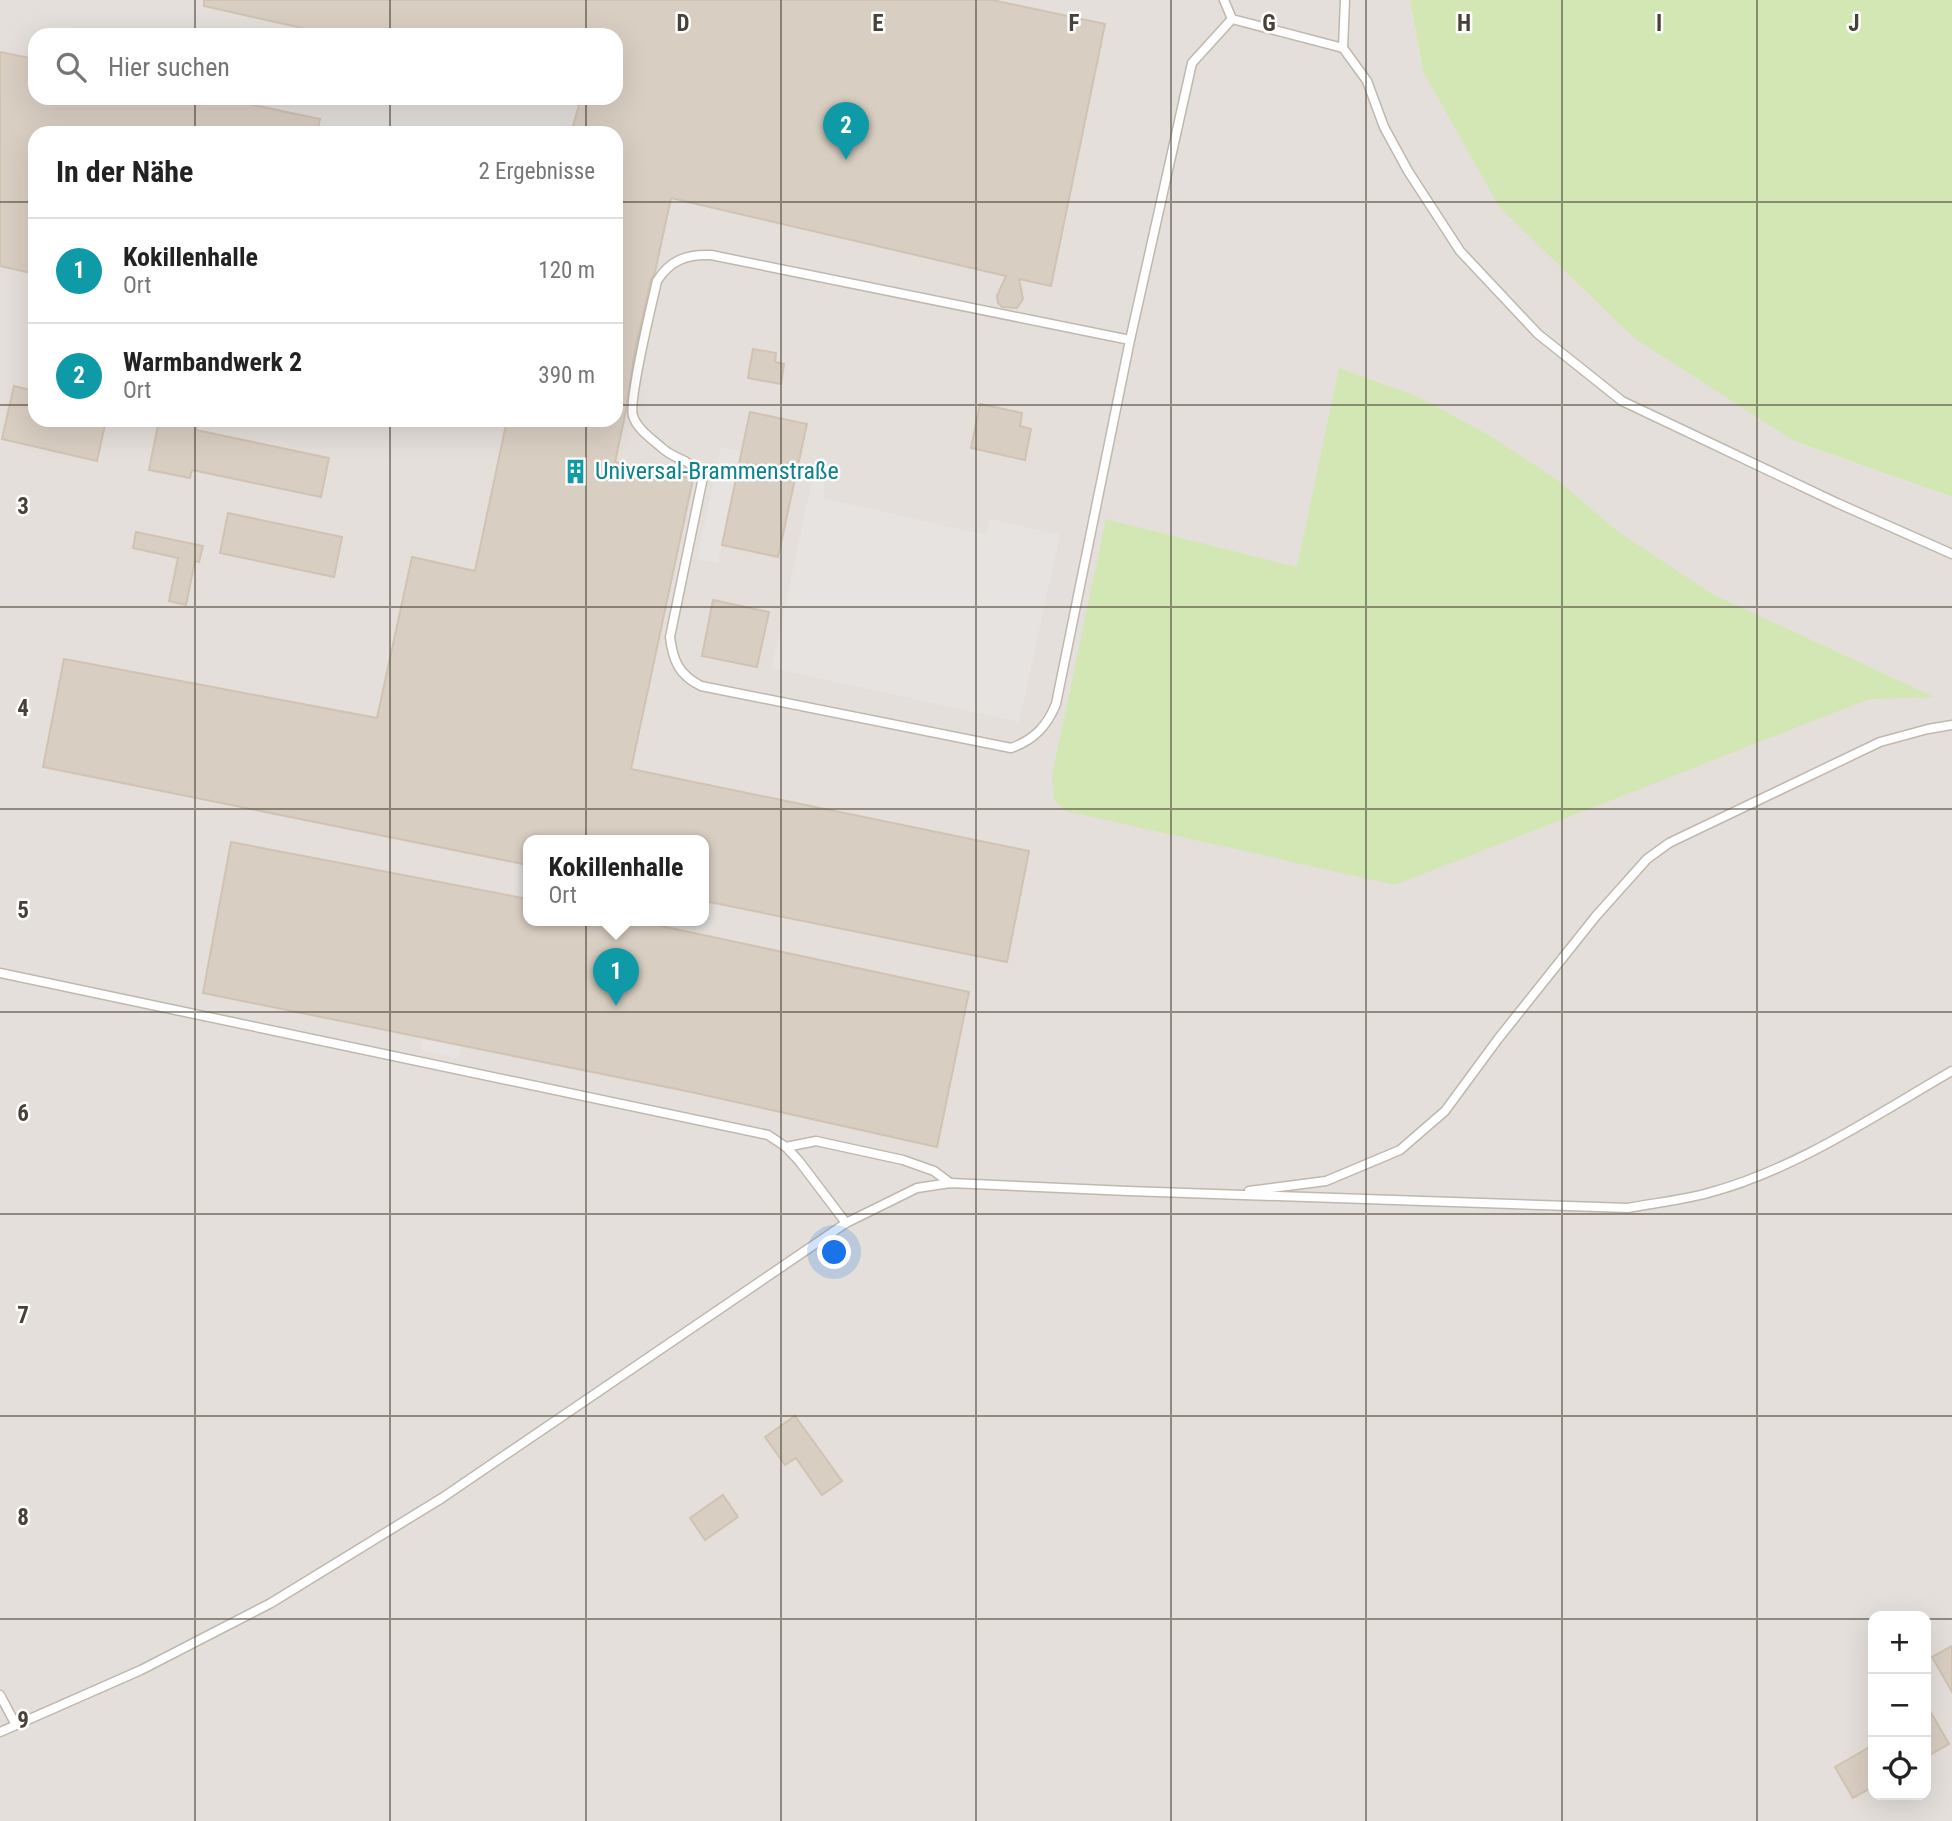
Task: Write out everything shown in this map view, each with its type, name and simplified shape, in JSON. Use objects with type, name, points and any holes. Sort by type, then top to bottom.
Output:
[{"type":"lane","points":[[1224,0],[1231,19]]},
{"type":"lane","points":[[1345,0],[1343,48],[1367,81],[1384,127],[1408,171],[1460,251],[1508,306],[1570,361],[1622,401],[1837,503],[1952,554]]},
{"type":"lane","points":[[1231,19],[1343,48]]},
{"type":"lane","points":[[1130,340],[711,254],[691,254],[665,269],[657,281],[636,381],[633,416],[643,432],[666,452],[684,459],[698,469],[702,482],[670,637],[678,669],[701,686],[1011,748],[1036,736],[1050,719],[1056,704],[1130,340],[1192,64],[1231,19]]},
{"type":"lane","points":[[1224,1194],[1326,1181],[1400,1150],[1445,1111],[1498,1039],[1647,859],[1669,843],[1880,742],[1952,725]]},
{"type":"lane","points":[[0,973],[768,1135],[786,1147],[846,1223]]},
{"type":"lane","points":[[0,1732],[141,1670],[271,1603],[442,1497],[846,1223],[917,1188],[950,1183],[1628,1208],[1708,1193],[1775,1169],[1952,1070]]},
{"type":"lane","points":[[786,1147],[816,1140],[902,1160],[934,1171],[950,1183]]},
{"type":"lane","points":[[0,1695],[16,1725]]},
{"type":"shaded area","points":[[0,0],[1410,0],[1423,71],[1796,442],[1952,497],[1952,1821],[0,1821]]},
{"type":"shaded area","points":[[721,447],[742,452],[718,563],[697,559]]},
{"type":"shaded area","points":[[812,480],[825,483],[823,498],[986,535],[990,519],[1060,535],[1019,722],[772,668]]},
{"type":"shaded area","points":[[423,1039],[461,1047],[459,1059],[421,1050]]},
{"type":"green space","points":[[1410,0],[1952,0],[1952,497],[1796,442],[1634,338],[1500,208],[1423,71]]},
{"type":"green space","points":[[1339,368],[1416,396],[1487,434],[1556,479],[1617,531],[1712,594],[1934,697],[1869,699],[1395,885],[1066,811],[1054,800],[1052,776],[1106,519],[1297,567]]},
{"type":"building","points":[[204,0],[992,0],[1105,24],[1051,286],[1019,279],[1023,299],[1017,308],[1002,307],[997,296],[1006,276],[671,198],[635,350],[623,424],[623,126],[573,126],[579,105],[623,105],[623,28],[302,28],[204,6]]},
{"type":"building","points":[[0,52],[28,58],[28,105],[253,105],[320,119],[318,126],[28,126],[28,272],[0,266]]},
{"type":"building","points":[[753,349],[776,353],[775,362],[784,364],[781,384],[748,378]]},
{"type":"building","points":[[14,386],[28,389],[28,427],[104,427],[97,461],[2,439]]},
{"type":"building","points":[[980,404],[1022,413],[1020,426],[1031,429],[1025,460],[971,448]]},
{"type":"building","points":[[750,412],[807,424],[778,557],[722,545]]},
{"type":"building","points":[[158,427],[197,427],[196,430],[329,458],[321,497],[192,470],[190,478],[149,470]]},
{"type":"building","points":[[506,427],[622,427],[615,462],[693,479],[631,769],[1029,851],[1007,962],[709,902],[709,835],[523,835],[523,864],[43,767],[64,659],[377,718],[412,557],[475,571]]},
{"type":"building","points":[[228,513],[342,537],[334,577],[220,553]]},
{"type":"building","points":[[136,532],[203,546],[199,562],[195,561],[186,605],[169,601],[178,558],[133,548]]},
{"type":"building","points":[[713,600],[769,612],[757,667],[702,656]]},
{"type":"building","points":[[231,842],[523,898],[523,926],[661,926],[969,992],[937,1147],[691,1092],[203,993]]},
{"type":"building","points":[[795,1416],[842,1481],[822,1495],[796,1458],[785,1465],[765,1437]]},
{"type":"building","points":[[723,1495],[738,1517],[705,1540],[690,1518]]},
{"type":"building","points":[[1952,1646],[1952,1692],[1932,1657]]},
{"type":"building","points":[[1931,1713],[1949,1744],[1931,1754]]},
{"type":"building","points":[[1868,1748],[1868,1790],[1853,1798],[1835,1767]]},
{"type":"place","name":"Warmbandwerk 2","points":[[846,160]]},
{"type":"place","name":"Universal-Brammenstraße","points":[[575,471]]},
{"type":"place","name":"Kokillenhalle","points":[[616,1006]]}]
